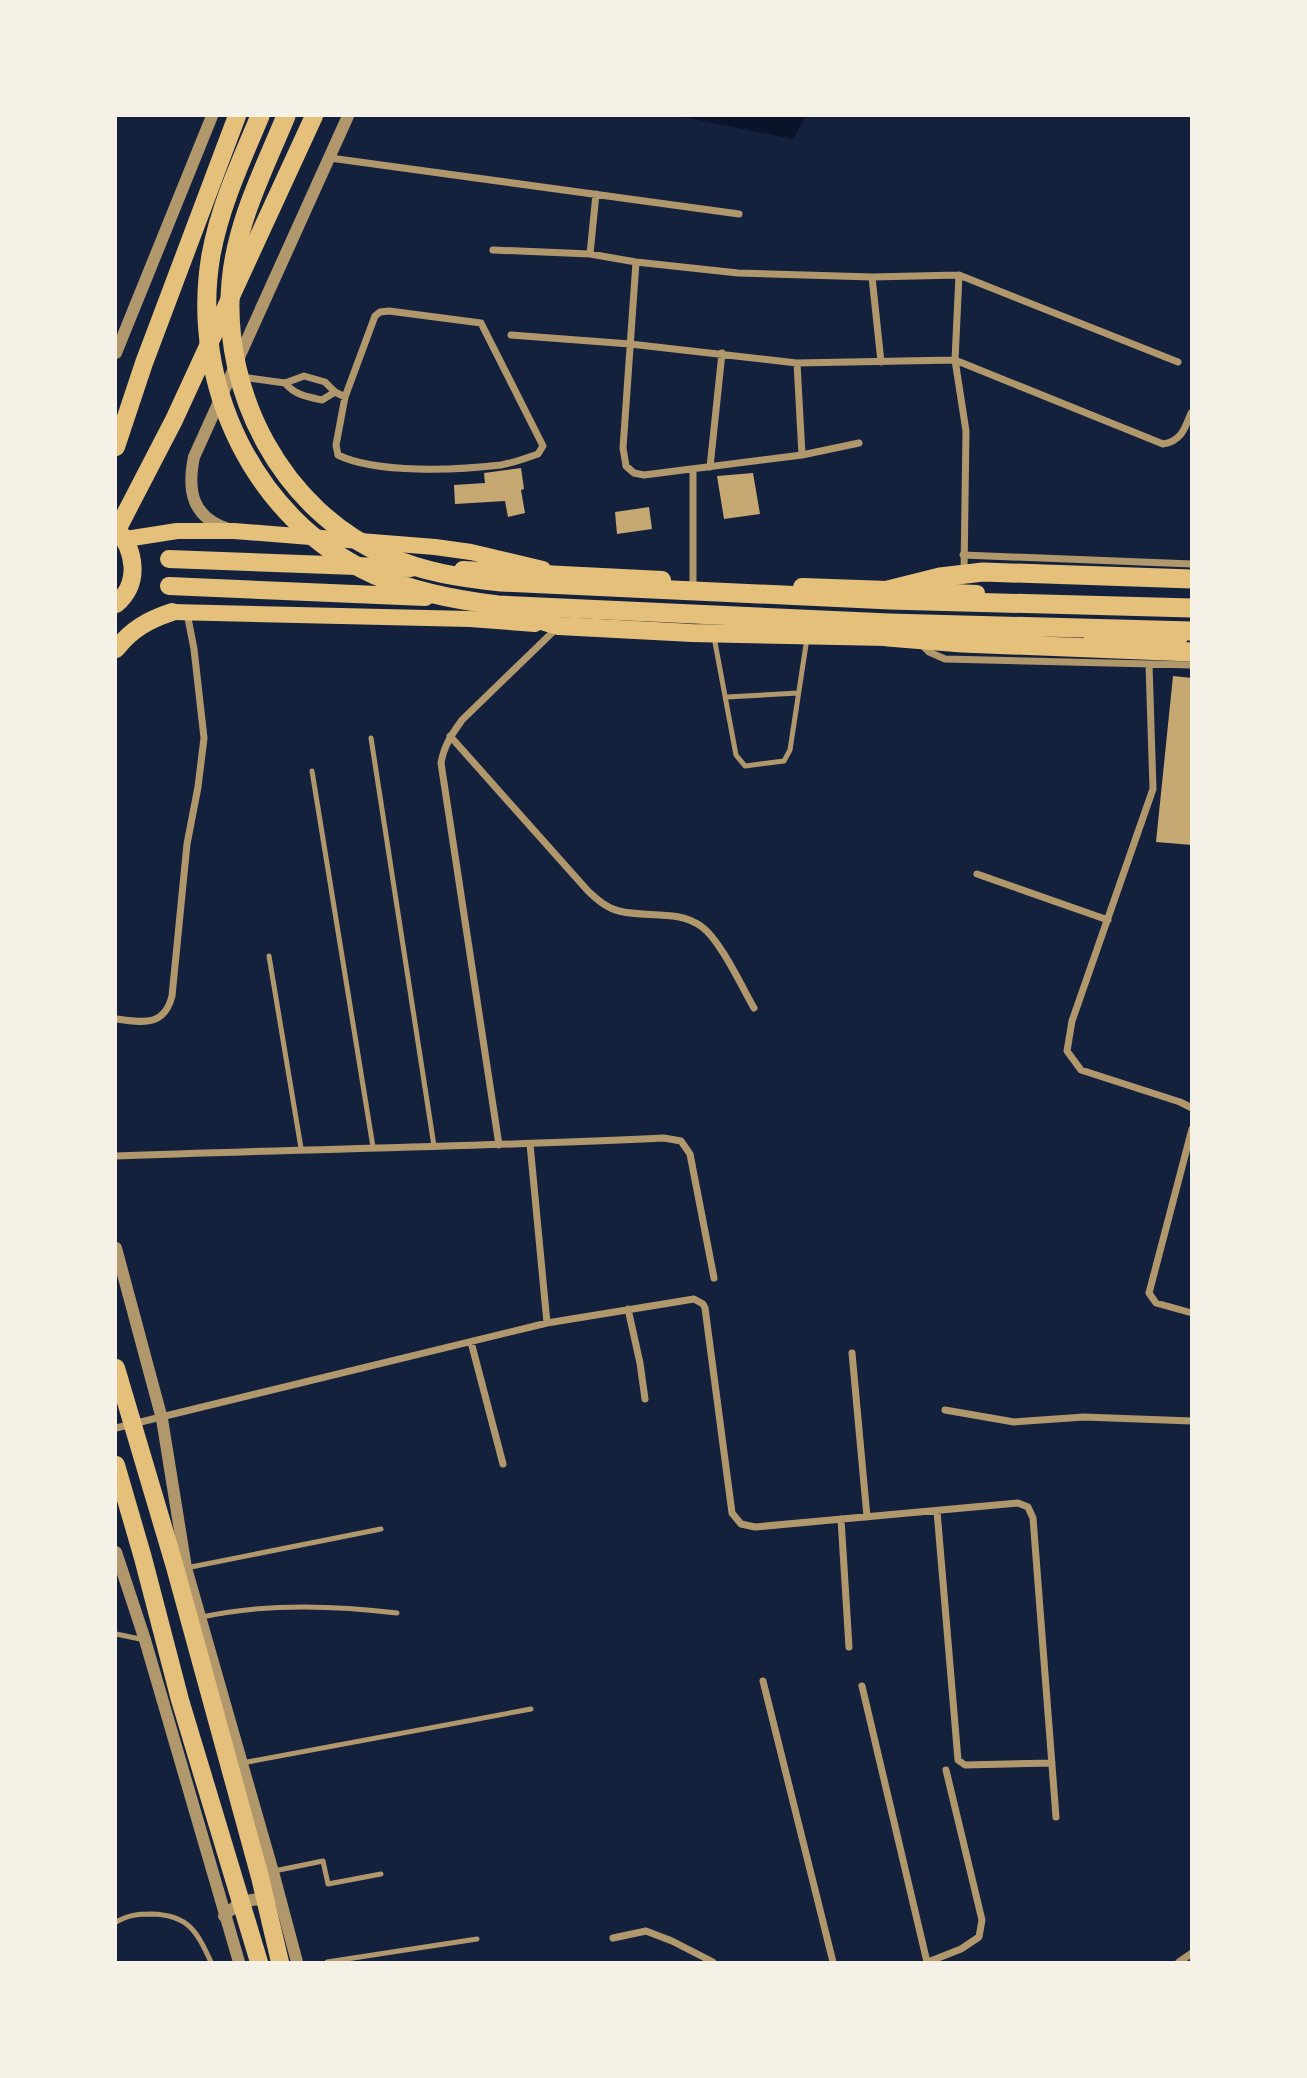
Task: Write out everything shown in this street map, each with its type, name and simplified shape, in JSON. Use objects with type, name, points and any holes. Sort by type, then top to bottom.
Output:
[{"type":"highway","points":[[116,447],[162,315],[237,116]]},
{"type":"highway","points":[[260,116],[223,207],[211,255],[206,302],[212,365],[223,409],[232,430],[242,451],[265,485],[292,517],[352,563],[375,575],[416,590],[459,601],[536,608],[889,623],[1192,631]]},
{"type":"highway","points":[[286,116],[246,215],[234,258],[230,320],[235,360],[254,421],[278,464],[309,500],[336,524],[386,555],[424,570],[501,582],[890,600],[1192,608]]},
{"type":"highway","points":[[116,604],[129,587],[133,571],[132,554],[119,532],[174,420],[314,116]]},
{"type":"highway","points":[[169,559],[562,573],[693,582],[888,590],[963,564],[983,572],[1192,579]]},
{"type":"highway","points":[[169,586],[469,599],[559,626],[713,634],[888,637],[918,641],[1192,652]]},
{"type":"highway","points":[[116,649],[129,632],[149,620],[179,612]]},
{"type":"highway","points":[[116,1368],[175,1567],[260,1877],[280,1962]]},
{"type":"highway","points":[[116,1465],[144,1558],[180,1700],[258,1962]]},
{"type":"main road","points":[[119,532],[234,531],[435,547],[471,552],[562,573]]},
{"type":"main road","points":[[888,590],[1192,600]]},
{"type":"main road","points":[[179,612],[470,619],[559,626]]},
{"type":"main road","points":[[888,637],[1192,640]]},
{"type":"street","points":[[116,353],[212,116]]},
{"type":"street","points":[[234,531],[214,524],[200,511],[192,495],[190,476],[194,457],[348,116]]},
{"type":"street","points":[[330,158],[739,214]]},
{"type":"street","points":[[590,254],[596,194]]},
{"type":"street","points":[[493,250],[590,254],[738,273],[872,277],[959,275],[1178,362]]},
{"type":"street","points":[[636,262],[623,449],[626,466],[634,473],[644,475],[802,456],[859,443]]},
{"type":"street","points":[[959,275],[956,360],[967,431],[963,564],[1192,564]]},
{"type":"street","points":[[872,277],[881,362]]},
{"type":"street","points":[[389,310],[481,323],[543,446],[538,454],[503,464],[437,470],[355,464],[338,455],[336,445],[345,397],[375,316],[380,312],[389,310]]},
{"type":"street","points":[[511,335],[722,353],[797,363],[956,360],[1163,444],[1174,442],[1182,434],[1191,413]]},
{"type":"street","points":[[710,467],[722,353]]},
{"type":"street","points":[[797,363],[802,456]]},
{"type":"street","points":[[230,376],[285,383],[304,376],[325,382],[345,397]]},
{"type":"street","points":[[285,383],[297,394],[310,398],[322,400],[335,392]]},
{"type":"street","points":[[693,469],[693,582]]},
{"type":"street","points":[[116,1019],[152,1021],[164,1013],[172,996],[187,844],[204,738],[194,649],[179,612]]},
{"type":"street","points":[[499,1145],[441,763],[450,736],[462,720],[559,626]]},
{"type":"street","points":[[918,641],[929,652],[946,659],[1192,665]]},
{"type":"street","points":[[1149,664],[1153,789],[1072,1021],[1067,1051],[1081,1070],[1192,1108]]},
{"type":"street","points":[[450,736],[587,891],[603,904],[616,911],[685,918],[702,927],[713,938],[754,1008]]},
{"type":"street","points":[[977,874],[1108,920]]},
{"type":"street","points":[[1192,1129],[1149,1293],[1156,1303],[1192,1313]]},
{"type":"street","points":[[116,1156],[664,1138],[681,1140],[690,1154],[714,1278]]},
{"type":"street","points":[[530,1144],[547,1323]]},
{"type":"street","points":[[116,1248],[162,1419],[186,1568],[297,1962]]},
{"type":"street","points":[[116,1428],[162,1419],[547,1323],[694,1299],[703,1304],[730,1504],[735,1519],[741,1524],[755,1527],[1018,1503],[1031,1511],[1056,1817]]},
{"type":"street","points":[[628,1309],[645,1399]]},
{"type":"street","points":[[471,1342],[503,1464]]},
{"type":"street","points":[[852,1353],[867,1517]]},
{"type":"street","points":[[945,1410],[1014,1422],[1084,1417],[1192,1421]]},
{"type":"street","points":[[937,1511],[958,1760],[965,1765],[1052,1763]]},
{"type":"street","points":[[841,1519],[849,1647]]},
{"type":"street","points":[[116,1552],[145,1640],[239,1962]]},
{"type":"street","points":[[763,1681],[833,1962]]},
{"type":"street","points":[[862,1686],[927,1962],[961,1949],[979,1937],[982,1920],[946,1770]]},
{"type":"street","points":[[224,1916],[251,1899],[281,1902]]},
{"type":"street","points":[[613,1938],[646,1931],[673,1941],[713,1962]]},
{"type":"street","points":[[1179,1962],[1192,1953]]},
{"type":"lane","points":[[713,634],[736,755],[745,766],[784,761],[790,750],[807,635]]},
{"type":"lane","points":[[727,697],[799,694]]},
{"type":"lane","points":[[370,738],[435,1146]]},
{"type":"lane","points":[[312,771],[373,1147]]},
{"type":"lane","points":[[269,956],[301,1149]]},
{"type":"lane","points":[[186,1568],[381,1529]]},
{"type":"lane","points":[[200,1617],[229,1611],[281,1607],[351,1608],[397,1613]]},
{"type":"lane","points":[[116,1634],[145,1640]]},
{"type":"lane","points":[[242,1763],[531,1709]]},
{"type":"lane","points":[[273,1872],[323,1861],[328,1884],[381,1874]]},
{"type":"lane","points":[[116,1922],[132,1914],[169,1914],[184,1921],[194,1931],[211,1962]]},
{"type":"lane","points":[[327,1962],[477,1939]]},
{"type":"water","points":[[679,116],[806,116],[793,139]]},
{"type":"building","points":[[521,468],[525,513],[508,517],[505,501],[455,504],[454,485],[485,483],[484,473]]},
{"type":"building","points":[[753,473],[760,514],[724,519],[717,476]]},
{"type":"building","points":[[649,507],[652,529],[617,534],[615,512]]},
{"type":"building","points":[[1173,676],[1192,678],[1192,845],[1156,842]]}]
